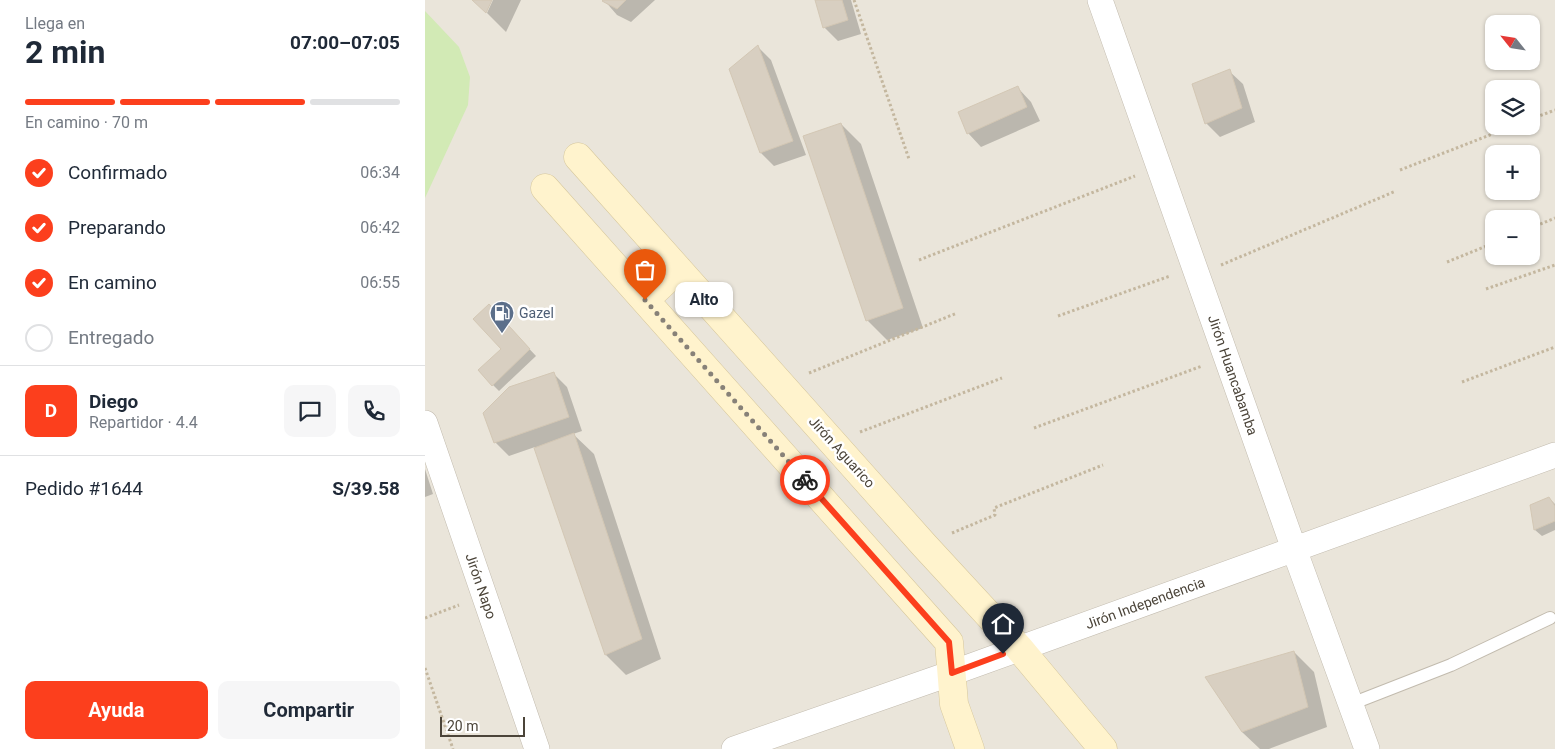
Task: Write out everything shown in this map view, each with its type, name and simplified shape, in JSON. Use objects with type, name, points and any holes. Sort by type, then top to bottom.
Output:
[{"type":"street","name":"Jirón Huancabamba","points":[[1100,0],[1294,549],[1367,749]]},
{"type":"street","name":"Jirón Aguarico","points":[[578,157],[1019,648],[1103,749]]},
{"type":"street","points":[[545,188],[949,642],[954,704],[970,749]]},
{"type":"street","points":[[645,300],[679,269]]},
{"type":"street","name":"Jirón Napo","points":[[425,423],[537,749]]},
{"type":"street","name":"Jirón Independencia","points":[[734,749],[952,673],[1555,455]]},
{"type":"lane","points":[[1351,704],[1451,665],[1550,618]]},
{"type":"path","points":[[854,0],[909,159]]},
{"type":"path","points":[[1540,116],[1555,110]]},
{"type":"path","points":[[1400,170],[1490,135]]},
{"type":"path","points":[[919,260],[1159,167]]},
{"type":"path","points":[[1058,316],[1196,271],[1396,191]]},
{"type":"path","points":[[1540,224],[1555,218]]},
{"type":"path","points":[[1447,262],[1485,247]]},
{"type":"path","points":[[1487,289],[1555,265]]},
{"type":"path","points":[[781,384],[957,313]]},
{"type":"path","points":[[1462,382],[1555,347]]},
{"type":"path","points":[[1033,428],[1227,357]]},
{"type":"path","points":[[833,442],[1002,378]]},
{"type":"path","points":[[924,544],[995,516],[994,508],[1103,465]]},
{"type":"path","points":[[425,618],[484,596]]},
{"type":"path","points":[[425,668],[453,749]]},
{"type":"shaded area","points":[[425,0],[1555,0],[1555,749],[425,749]]},
{"type":"green space","points":[[425,11],[459,47],[470,77],[468,105],[425,198]]},
{"type":"building","points":[[472,0],[492,0],[486,13]]},
{"type":"building","points":[[603,0],[626,0],[617,9]]},
{"type":"building","points":[[815,0],[842,0],[848,20],[823,28]]},
{"type":"building","points":[[758,45],[793,141],[760,153],[729,69]]},
{"type":"building","points":[[1230,69],[1242,108],[1205,124],[1192,84]]},
{"type":"building","points":[[1018,86],[1027,107],[967,134],[958,112]]},
{"type":"building","points":[[841,123],[903,308],[866,321],[803,136]]},
{"type":"building","name":"Gazel","points":[[489,304],[530,349],[492,386],[478,370],[501,349],[473,319]]},
{"type":"building","points":[[554,372],[569,417],[494,443],[483,413],[509,387]]},
{"type":"building","points":[[574,433],[642,639],[605,655],[534,448]]},
{"type":"building","points":[[1549,497],[1555,506],[1555,521],[1534,530],[1530,505]]},
{"type":"building","points":[[1294,651],[1308,707],[1242,732],[1205,677]]},
{"type":"way so far","points":[[645,300],[805,480]]},
{"type":"place","name":"Alto","points":[[645,300]]},
{"type":"place","name":"Gazel","points":[[502,334]]},
{"type":"route","points":[[805,480],[949,642],[952,673],[1003,654]]}]
